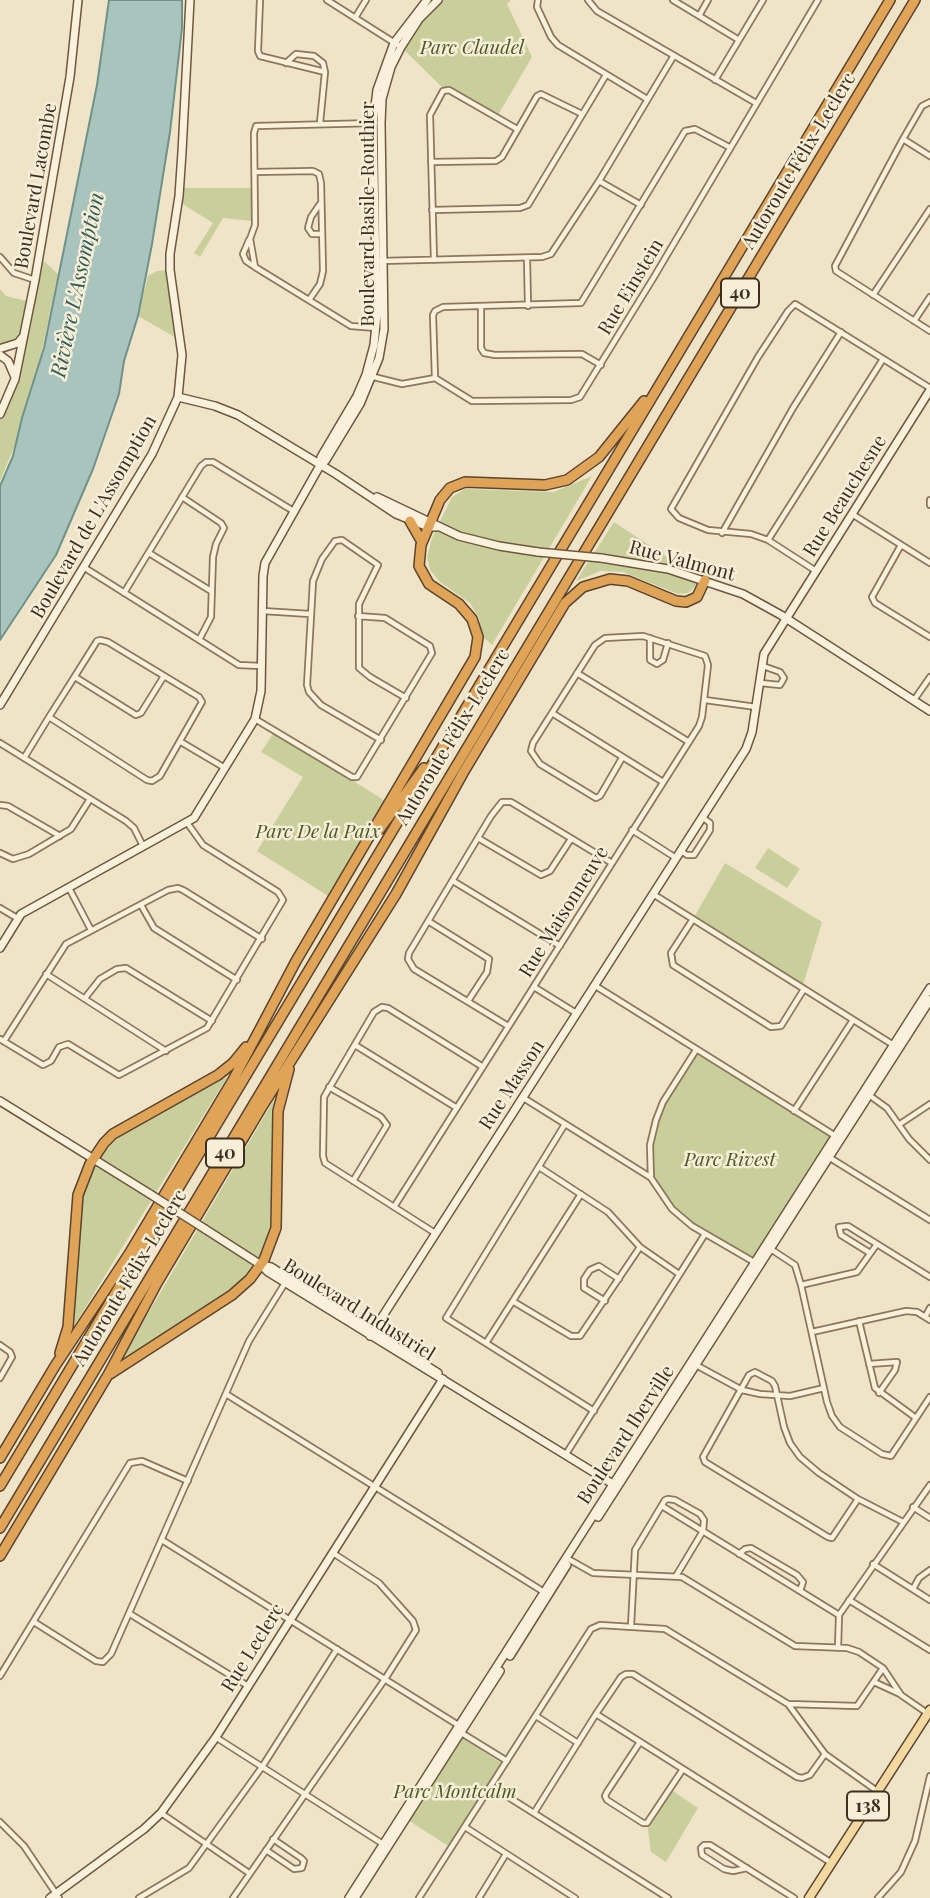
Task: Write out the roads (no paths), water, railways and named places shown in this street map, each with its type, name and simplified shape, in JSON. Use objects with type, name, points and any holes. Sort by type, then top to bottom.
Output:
[{"type":"highway","name":"Autoroute Félix-Leclerc","points":[[0,1486],[890,0]]},
{"type":"highway","name":"Autoroute Félix-Leclerc","points":[[0,1528],[915,0]]},
{"type":"highway","points":[[0,1458],[55,1366],[133,1247],[237,1074],[258,1031],[462,682],[477,650],[477,632],[470,615],[459,604],[429,584],[422,575],[418,558],[422,542],[432,525],[443,495],[458,484],[476,481],[549,485],[576,475],[610,445],[666,373]]},
{"type":"highway","points":[[410,521],[422,542]]},
{"type":"highway","points":[[0,1556],[108,1375],[161,1278],[402,883],[469,762],[567,600],[587,585],[610,579],[628,582],[676,601],[686,602],[698,595],[705,580]]},
{"type":"highway","points":[[357,859],[445,743]]},
{"type":"highway","points":[[374,927],[450,777]]},
{"type":"highway","points":[[55,1366],[68,1327],[78,1195],[93,1159],[116,1132],[224,1071],[258,1031]]},
{"type":"highway","points":[[108,1375],[232,1295],[261,1265],[269,1251],[276,1228],[279,1101],[298,1050]]},
{"type":"main road","name":"138","points":[[809,1898],[929,1712]]},
{"type":"street","name":"Boulevard Lacombe","points":[[0,414],[15,378],[35,280],[68,89],[78,0]]},
{"type":"street","name":"Boulevard de L'Assomption","points":[[0,705],[159,442],[178,397],[182,355],[170,254],[183,152],[190,0]]},
{"type":"street","points":[[260,0],[257,51],[264,58],[325,72]]},
{"type":"street","points":[[327,0],[397,45]]},
{"type":"street","points":[[355,18],[366,0]]},
{"type":"street","name":"Boulevard Basile-Routhier","points":[[0,948],[17,918],[33,906],[188,824],[255,719],[259,707],[262,666],[265,563],[369,376],[373,349],[380,329],[377,90],[397,45],[427,0]]},
{"type":"street","name":"Boulevard Basile-Routhier","points":[[397,45],[438,0]]},
{"type":"street","points":[[538,0],[537,7],[554,41],[648,99]]},
{"type":"street","points":[[589,0],[597,11],[756,103]]},
{"type":"street","points":[[673,0],[739,40]]},
{"type":"street","points":[[699,16],[708,0]]},
{"type":"street","points":[[715,80],[763,0]]},
{"type":"street","name":"Rue Einstein","points":[[435,378],[472,401],[571,400],[580,397],[818,0]]},
{"type":"street","points":[[286,63],[296,54],[314,56],[323,63],[325,72],[320,122]]},
{"type":"street","points":[[380,261],[527,258],[545,257],[553,252],[673,57]]},
{"type":"street","points":[[432,210],[520,208],[528,205],[606,75]]},
{"type":"street","points":[[434,260],[430,115],[445,90],[517,129]]},
{"type":"street","points":[[431,162],[496,161],[502,156],[541,94],[582,114]]},
{"type":"street","points":[[929,102],[922,106],[902,139],[835,265],[836,271],[930,331]]},
{"type":"street","points":[[377,122],[256,126],[255,225],[243,254],[246,261],[351,326],[380,329]]},
{"type":"street","points":[[369,376],[406,384],[435,378],[433,315],[435,310],[443,307],[581,303],[688,129],[695,129],[730,147]]},
{"type":"street","points":[[902,139],[930,156]]},
{"type":"street","points":[[255,172],[313,171],[319,174],[321,280],[309,300]]},
{"type":"street","points":[[599,181],[641,205]]},
{"type":"street","points":[[320,204],[311,217],[308,228],[312,234],[321,234]]},
{"type":"street","points":[[873,295],[930,209]]},
{"type":"street","points":[[250,239],[255,267]]},
{"type":"street","points":[[0,257],[14,272],[35,280]]},
{"type":"street","points":[[527,258],[527,306]]},
{"type":"street","points":[[914,321],[930,297]]},
{"type":"street","points":[[816,571],[768,540],[697,526],[672,512],[671,506],[758,357],[795,304],[930,389]]},
{"type":"street","points":[[481,307],[481,348],[484,353],[582,354],[601,365]]},
{"type":"street","points":[[722,533],[793,408],[841,332]]},
{"type":"street","points":[[1,351],[18,343],[25,333]]},
{"type":"street","points":[[1,351],[20,356]]},
{"type":"street","points":[[1,351],[15,378]]},
{"type":"street","points":[[768,540],[883,359]]},
{"type":"street","name":"Rue Beauchesne","points":[[786,618],[930,389]]},
{"type":"street","name":"Rue Valmont","points":[[178,397],[234,413],[367,493],[432,525]]},
{"type":"street","points":[[124,593],[201,466],[210,462],[295,512]]},
{"type":"street","name":"Rue Valmont","points":[[367,493],[410,521],[432,525],[494,545],[656,566],[743,594],[786,618],[930,711]]},
{"type":"street","points":[[182,497],[221,523],[224,528],[215,548],[211,617],[199,640]]},
{"type":"street","points":[[852,513],[930,563]]},
{"type":"street","points":[[381,740],[321,705],[309,692],[315,575],[332,543],[338,540],[378,565],[359,604],[359,668],[406,698]]},
{"type":"street","points":[[901,545],[872,597],[875,603],[930,637]]},
{"type":"street","points":[[149,552],[211,591]]},
{"type":"street","points":[[85,568],[239,665],[262,666]]},
{"type":"street","points":[[262,611],[311,614]]},
{"type":"street","points":[[255,719],[350,776],[358,776],[432,653],[430,646],[385,618],[358,616]]},
{"type":"street","name":"Rue Masson","points":[[371,1333],[750,741],[764,654],[786,618]]},
{"type":"street","name":"Rue Maisonneuve","points":[[394,1207],[701,722],[707,659],[700,654],[650,638],[613,637],[600,640],[595,645],[577,673]]},
{"type":"street","points":[[650,638],[650,660],[657,664],[663,660],[668,643]]},
{"type":"street","points":[[24,758],[49,717],[97,641],[104,640],[202,700],[202,705],[181,742],[160,776],[152,781],[49,717]]},
{"type":"street","points":[[760,683],[780,685],[784,678],[780,672],[761,665]]},
{"type":"street","points":[[622,758],[600,796],[596,798],[540,764],[531,751],[533,743],[577,673],[689,742]]},
{"type":"street","points":[[75,676],[136,715],[141,713],[164,676]]},
{"type":"street","points":[[914,700],[930,677]]},
{"type":"street","points":[[705,700],[756,707]]},
{"type":"street","points":[[552,713],[663,782]]},
{"type":"street","points":[[181,742],[225,768]]},
{"type":"street","points":[[0,743],[134,828],[143,846]]},
{"type":"street","points":[[0,853],[13,859],[29,854],[60,836],[77,822],[90,799]]},
{"type":"street","points":[[508,1026],[414,969],[409,961],[410,953],[428,921],[498,805],[506,801],[612,863]]},
{"type":"street","points":[[0,805],[8,806],[60,836]]},
{"type":"street","name":"Rue Masson","points":[[678,854],[694,855],[710,830],[710,823],[702,817]]},
{"type":"street","points":[[188,824],[208,848],[282,896],[282,904],[262,939],[212,1021],[202,1032],[119,1075],[68,1044],[59,1047],[51,1061],[45,1065],[2,1040],[66,944],[168,890],[178,888],[262,939]]},
{"type":"street","points":[[632,830],[678,854]]},
{"type":"street","points":[[478,838],[541,875],[550,871],[571,839]]},
{"type":"street","points":[[453,881],[560,946]]},
{"type":"street","points":[[69,887],[91,930]]},
{"type":"street","points":[[652,894],[896,1046]]},
{"type":"street","points":[[141,905],[154,928],[237,980]]},
{"type":"street","points":[[0,908],[17,918]]},
{"type":"street","points":[[693,919],[671,953],[673,965],[771,1027],[781,1027],[804,989]]},
{"type":"street","points":[[428,921],[489,959],[487,972],[468,1001]]},
{"type":"street","points":[[85,998],[100,979],[117,969],[125,968],[212,1021]]},
{"type":"street","points":[[46,974],[166,1051]]},
{"type":"street","points":[[594,985],[838,1138]]},
{"type":"street","points":[[534,987],[576,1013]]},
{"type":"street","name":"Boulevard Iberville","points":[[355,1898],[502,1659],[867,1093],[919,1011],[930,988]]},
{"type":"street","name":"Boulevard Iberville","points":[[919,1011],[930,1000]]},
{"type":"street","points":[[435,1233],[323,1160],[323,1100],[374,1012],[379,1008],[388,1008],[482,1067]]},
{"type":"street","points":[[919,1011],[930,1018]]},
{"type":"street","points":[[794,1111],[853,1020]]},
{"type":"street","points":[[355,1045],[457,1108]]},
{"type":"street","points":[[651,1178],[650,1145],[656,1120],[663,1102],[696,1050]]},
{"type":"street","points":[[329,1087],[381,1117],[387,1125],[352,1181]]},
{"type":"street","points":[[867,1093],[887,1108],[915,1147],[930,1160]]},
{"type":"street","points":[[522,1097],[651,1178],[672,1209],[705,1234],[754,1262]]},
{"type":"street","name":"Boulevard Industriel","points":[[1,1104],[150,1194],[285,1283],[430,1367],[443,1379],[614,1485]]},
{"type":"street","points":[[900,1124],[930,1104]]},
{"type":"street","points":[[565,1124],[446,1318],[594,1411]]},
{"type":"street","points":[[826,1156],[929,1218]]},
{"type":"street","points":[[539,1167],[608,1212],[640,1247],[680,1274]]},
{"type":"street","points":[[486,1343],[580,1194]]},
{"type":"street","points":[[870,1253],[841,1236],[839,1227],[848,1226],[930,1277]]},
{"type":"street","points":[[565,1455],[705,1234]]},
{"type":"street","points":[[801,1284],[857,1272],[877,1244]]},
{"type":"street","points":[[514,1302],[576,1338],[584,1334],[640,1247]]},
{"type":"street","points":[[768,1248],[794,1265],[801,1284],[824,1388],[832,1416],[840,1427],[882,1454],[891,1456],[930,1396]]},
{"type":"street","name":"Boulevard Iberville","points":[[694,1363],[754,1262],[768,1248]]},
{"type":"street","name":"Boulevard Industriel","points":[[261,1265],[271,1267],[371,1333]]},
{"type":"street","points":[[605,1301],[584,1288],[584,1279],[590,1270],[599,1266],[619,1279]]},
{"type":"street","points":[[34,1622],[96,1661],[103,1662],[111,1654],[248,1341],[285,1283]]},
{"type":"street","points":[[811,1332],[910,1310],[928,1318],[930,1308]]},
{"type":"street","points":[[859,1321],[873,1383],[879,1393],[916,1418]]},
{"type":"street","points":[[0,1345],[10,1352],[12,1357],[0,1378]]},
{"type":"street","points":[[869,1364],[897,1362],[895,1370],[879,1393]]},
{"type":"street","points":[[694,1363],[742,1390],[776,1397],[824,1388]]},
{"type":"street","points":[[858,1499],[832,1538],[828,1538],[705,1462],[703,1457],[749,1375],[755,1372],[772,1381],[780,1416],[790,1443],[800,1457],[858,1499],[903,1522]]},
{"type":"street","name":"Rue Leclerc","points":[[55,1896],[145,1829],[161,1813],[216,1737],[443,1379]]},
{"type":"street","points":[[226,1394],[545,1593]]},
{"type":"street","points":[[0,1676],[130,1463],[142,1461],[188,1481]]},
{"type":"street","name":"Boulevard Iberville","points":[[545,1593],[570,1560],[614,1485]]},
{"type":"street","points":[[838,1648],[839,1615],[930,1485]]},
{"type":"street","points":[[631,1626],[635,1550],[665,1500],[672,1499],[700,1514],[704,1520],[703,1531],[676,1576]]},
{"type":"street","points":[[662,1506],[839,1615]]},
{"type":"street","points":[[914,1507],[930,1518]]},
{"type":"street","points":[[162,1540],[385,1679],[507,1761]]},
{"type":"street","points":[[739,1555],[745,1549],[751,1548],[797,1575],[803,1582],[800,1591]]},
{"type":"street","points":[[233,1898],[413,1636],[416,1625],[379,1583],[333,1553]]},
{"type":"street","points":[[570,1560],[590,1573],[676,1576],[687,1579],[795,1646],[859,1652],[883,1668],[901,1695]]},
{"type":"street","points":[[873,1564],[930,1600]]},
{"type":"street","points":[[913,1589],[919,1578],[930,1570]]},
{"type":"street","points":[[849,1600],[930,1650]]},
{"type":"street","points":[[130,1614],[248,1686]]},
{"type":"street","points":[[419,1898],[591,1629],[600,1625],[665,1629],[788,1704],[825,1754],[877,1791]]},
{"type":"street","points":[[139,1898],[189,1868],[262,1767],[337,1649]]},
{"type":"street","points":[[788,1704],[858,1706],[883,1668]]},
{"type":"street","points":[[534,1813],[621,1677],[629,1673],[797,1777],[810,1775],[825,1754]]},
{"type":"street","points":[[874,1682],[929,1712]]},
{"type":"street","points":[[596,1714],[830,1862]]},
{"type":"street","points":[[536,1716],[578,1743]]},
{"type":"street","points":[[216,1737],[385,1846]]},
{"type":"street","points":[[640,1742],[605,1796],[607,1800],[643,1823],[647,1823],[683,1769]]},
{"type":"street","points":[[878,1898],[901,1872],[915,1842],[930,1776]]},
{"type":"street","points":[[491,1786],[665,1897]]},
{"type":"street","points":[[161,1813],[249,1873]]},
{"type":"street","points":[[0,1822],[24,1846],[55,1896]]},
{"type":"street","points":[[465,1827],[575,1898]]},
{"type":"street","points":[[265,1850],[296,1870],[303,1866],[301,1858],[273,1839]]},
{"type":"street","points":[[747,1868],[724,1870],[702,1855],[701,1848],[704,1844],[710,1845],[747,1868],[794,1898]]},
{"type":"street","name":"Boulevard Iberville","points":[[349,1898],[385,1846]]},
{"type":"street","points":[[482,1897],[506,1854]]},
{"type":"water","name":"Rivière L'Assomption","points":[[109,0],[182,0],[182,28],[170,132],[152,244],[138,316],[124,361],[119,394],[93,469],[56,555],[0,640],[0,486],[13,456],[44,348],[97,85]]},
{"type":"park label","name":"Parc Claudel","points":[[472,48]]},
{"type":"park label","name":"Parc De la Paix","points":[[318,832]]},
{"type":"park label","name":"Parc Rivest","points":[[730,1160]]},
{"type":"park label","name":"Parc Montcalm","points":[[455,1792]]}]
